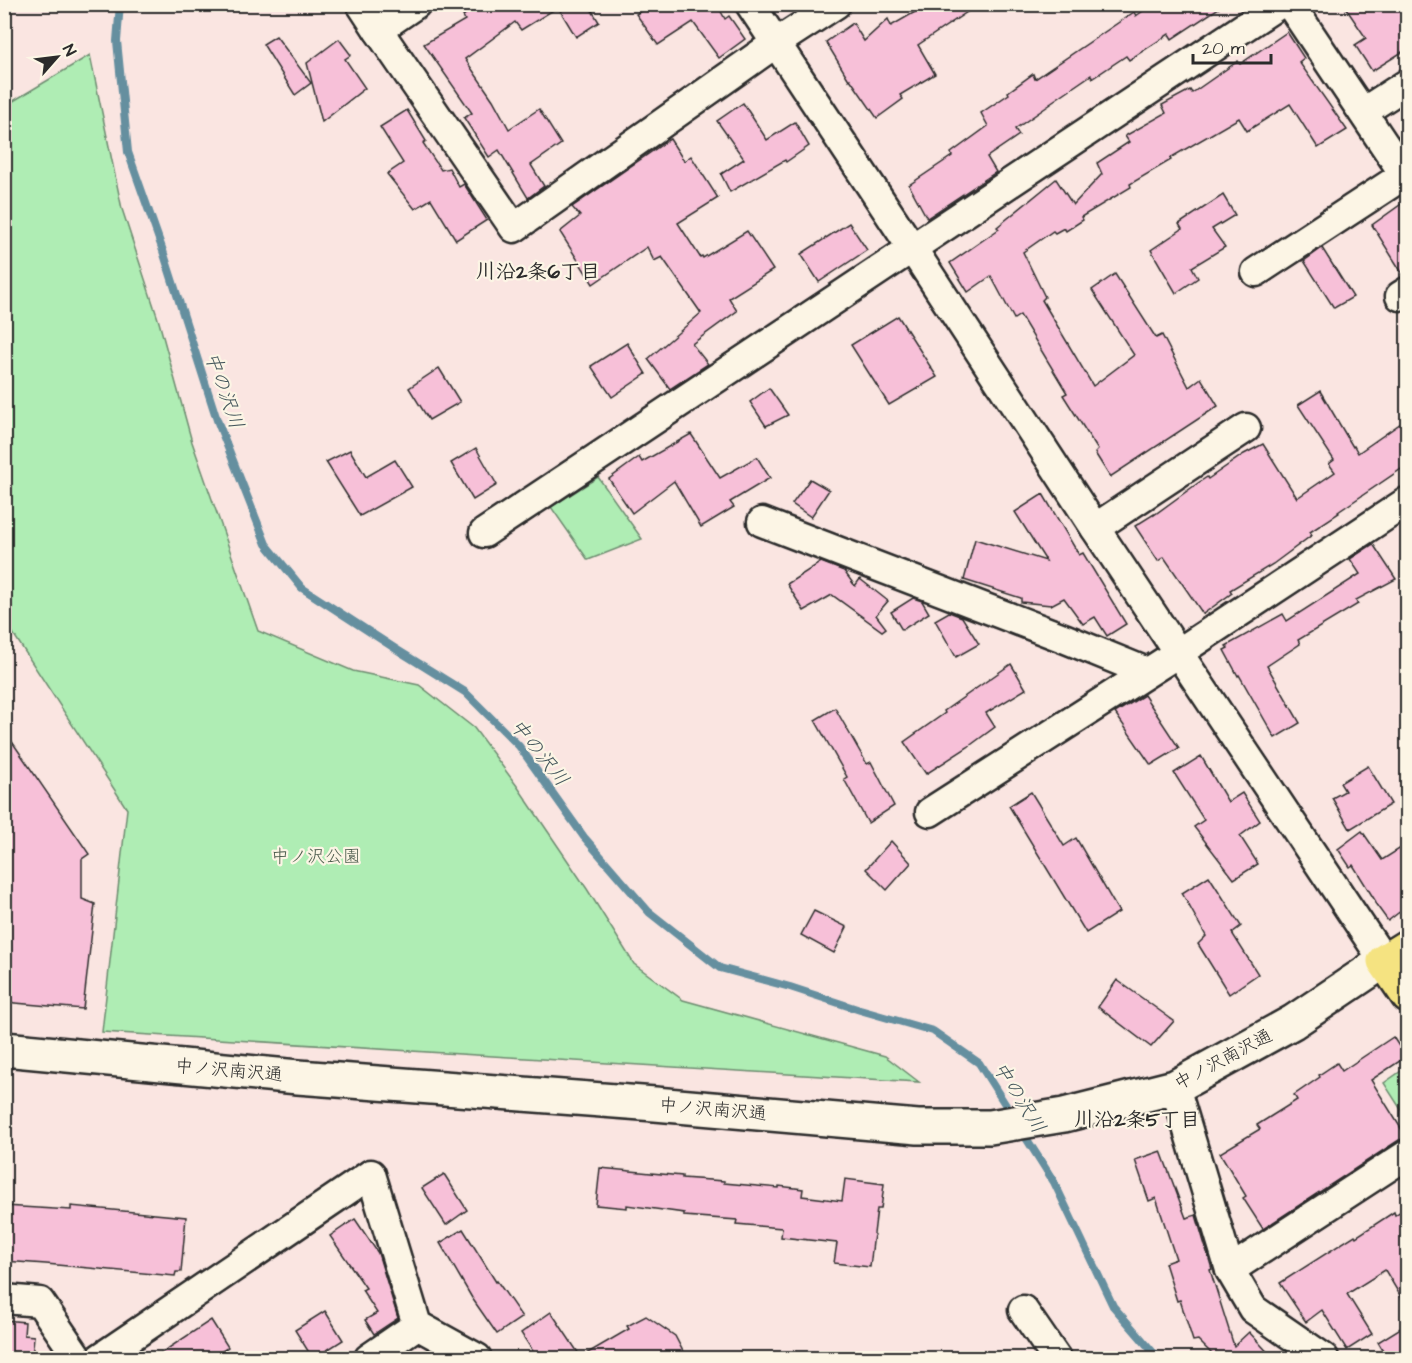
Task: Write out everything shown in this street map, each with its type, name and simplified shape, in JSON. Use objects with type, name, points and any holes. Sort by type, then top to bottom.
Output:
[{"type":"main road","points":[[1396,953],[1407,996]]},
{"type":"street","points":[[361,4],[514,228],[776,43],[836,4]]},
{"type":"street","points":[[378,30],[416,4]]},
{"type":"street","points":[[750,4],[1178,653],[1396,953]]},
{"type":"street","points":[[484,533],[1279,4]]},
{"type":"street","points":[[1256,272],[1406,177],[1290,4]]},
{"type":"street","points":[[1363,112],[1407,83]]},
{"type":"street","points":[[1095,528],[1246,428]]},
{"type":"street","points":[[930,812],[1178,653],[1407,501]]},
{"type":"street","points":[[762,522],[1148,672]]},
{"type":"street","name":"中ノ沢南沢通","points":[[4,1049],[298,1077],[918,1127],[990,1127],[1064,1115],[1175,1087],[1293,1022],[1396,953]]},
{"type":"street","points":[[1175,1087],[1230,1270],[1253,1309],[1324,1359]]},
{"type":"street","points":[[1230,1270],[1407,1154]]},
{"type":"street","points":[[100,1359],[371,1174],[417,1325],[477,1359]]},
{"type":"street","points":[[4,1299],[40,1302],[78,1359]]},
{"type":"street","points":[[1023,1310],[1056,1359]]},
{"type":"street","points":[[369,1359],[417,1325]]},
{"type":"green space","name":"中ノ沢公園","points":[[90,55],[122,209],[159,322],[192,442],[258,631],[353,671],[419,685],[474,728],[517,786],[587,889],[634,964],[683,1000],[885,1056],[919,1082],[102,1032],[127,809],[5,621],[5,106]]},
{"type":"green space","points":[[598,477],[642,539],[588,560],[551,507]]},
{"type":"green space","points":[[1407,1067],[1407,1119],[1384,1083]]},
{"type":"building","points":[[481,4],[588,4],[599,22],[576,37],[558,7],[521,30],[515,22],[465,59],[493,100],[509,129],[539,109],[561,144],[531,165],[544,186],[528,198],[499,150],[489,157],[464,118],[472,113],[424,44],[465,20],[463,16]]},
{"type":"building","points":[[652,4],[721,4],[718,6],[725,19],[729,16],[745,39],[719,58],[693,22],[658,45],[636,14]]},
{"type":"building","points":[[929,4],[979,4],[918,45],[935,74],[900,95],[903,99],[877,118],[849,80],[826,42],[853,23],[864,41],[888,19],[891,26]]},
{"type":"building","points":[[1153,4],[1225,4],[1172,39],[1169,34],[1129,60],[1126,56],[1093,78],[1091,75],[1050,103],[1015,129],[1019,135],[987,157],[996,172],[927,218],[909,185],[952,156],[951,153],[988,126],[981,113],[1033,74],[1035,79],[1134,12],[1136,16]]},
{"type":"building","points":[[1343,4],[1407,4],[1407,49],[1372,71],[1355,45],[1366,38]]},
{"type":"building","points":[[1287,32],[1304,58],[1299,62],[1347,130],[1318,148],[1290,104],[1247,131],[1239,118],[1130,184],[1131,187],[1081,217],[1083,220],[1066,231],[1064,228],[1055,233],[1053,231],[1023,252],[1045,297],[1042,300],[1093,386],[1134,355],[1092,290],[1115,274],[1156,338],[1162,335],[1189,387],[1201,378],[1218,406],[1110,477],[1095,453],[1098,450],[1063,395],[1067,393],[1020,315],[1014,319],[991,276],[968,292],[950,263],[999,229],[997,227],[1056,179],[1073,205],[1102,174],[1097,163],[1129,142],[1125,136],[1166,113],[1162,105],[1190,90],[1192,93],[1238,61],[1240,64]]},
{"type":"building","points":[[276,36],[311,83],[295,95],[263,44]]},
{"type":"building","points":[[339,39],[351,55],[345,59],[365,88],[322,122],[307,63]]},
{"type":"building","points":[[743,103],[767,140],[795,122],[809,146],[786,162],[785,160],[730,192],[721,174],[744,159],[717,121]]},
{"type":"building","points":[[407,110],[426,141],[423,143],[441,170],[449,168],[459,187],[464,184],[487,220],[456,240],[431,199],[415,209],[387,174],[403,163],[380,127]]},
{"type":"building","points":[[670,139],[684,161],[691,156],[718,198],[678,223],[700,257],[703,258],[747,231],[773,270],[729,298],[737,311],[692,344],[708,364],[670,389],[648,359],[701,313],[662,257],[654,261],[647,247],[593,284],[560,232],[580,216],[572,207]]},
{"type":"building","points":[[1223,195],[1235,215],[1212,229],[1225,247],[1192,267],[1198,278],[1176,293],[1151,250],[1182,229],[1179,224]]},
{"type":"building","points":[[1407,200],[1407,275],[1404,276],[1372,225]]},
{"type":"building","points":[[849,223],[867,250],[819,282],[801,254]]},
{"type":"building","points":[[1322,248],[1353,297],[1334,308],[1304,261]]},
{"type":"building","points":[[898,316],[937,377],[889,405],[851,345]]},
{"type":"building","points":[[627,343],[646,374],[612,397],[591,366]]},
{"type":"building","points":[[439,368],[460,402],[429,420],[409,388]]},
{"type":"building","points":[[769,388],[788,415],[766,426],[750,402]]},
{"type":"building","points":[[1320,391],[1358,453],[1407,419],[1407,465],[1310,532],[1312,535],[1273,564],[1230,590],[1232,593],[1203,614],[1164,557],[1158,561],[1135,526],[1207,477],[1208,479],[1263,444],[1297,498],[1335,472],[1329,464],[1334,460],[1298,405]]},
{"type":"building","points":[[691,434],[720,478],[757,457],[770,478],[730,502],[734,507],[701,527],[674,481],[632,513],[609,479],[639,457],[642,462]]},
{"type":"building","points":[[476,448],[497,485],[473,500],[451,463]]},
{"type":"building","points":[[350,450],[366,477],[395,460],[412,487],[360,516],[326,462]]},
{"type":"building","points":[[810,479],[829,490],[811,517],[792,504]]},
{"type":"building","points":[[1043,494],[1079,555],[1083,553],[1126,624],[1107,636],[1095,617],[1083,624],[1064,598],[1051,605],[1021,602],[1021,598],[964,580],[975,539],[1046,561],[1015,512]]},
{"type":"building","points":[[1373,544],[1396,579],[1356,600],[1358,604],[1298,640],[1300,644],[1267,666],[1300,723],[1275,738],[1224,650],[1228,648],[1226,646],[1283,614],[1287,621],[1360,574],[1350,559]]},
{"type":"building","points":[[821,562],[844,571],[855,586],[860,579],[888,601],[876,615],[886,628],[882,631],[832,595],[804,611],[787,584]]},
{"type":"building","points":[[913,598],[922,601],[929,613],[902,630],[891,612]]},
{"type":"building","points":[[949,612],[962,617],[979,644],[956,657],[935,620]]},
{"type":"building","points":[[1011,664],[1026,689],[986,713],[995,727],[926,774],[904,742]]},
{"type":"building","points":[[1144,695],[1179,748],[1151,765],[1115,713]]},
{"type":"building","points":[[835,708],[867,764],[871,762],[894,806],[868,823],[844,779],[847,777],[815,720]]},
{"type":"building","points":[[4,730],[89,854],[82,859],[82,899],[95,904],[83,1009],[4,1002]]},
{"type":"building","points":[[1201,756],[1228,802],[1242,793],[1260,821],[1240,836],[1258,864],[1234,879],[1194,827],[1204,820],[1174,773]]},
{"type":"building","points":[[1368,766],[1391,804],[1350,829],[1332,798],[1345,791],[1340,783]]},
{"type":"building","points":[[1031,792],[1064,846],[1076,838],[1119,912],[1086,933],[1009,806]]},
{"type":"building","points":[[1362,831],[1382,860],[1407,844],[1407,906],[1388,921],[1353,865],[1350,867],[1338,849]]},
{"type":"building","points":[[891,841],[911,863],[887,890],[866,869]]},
{"type":"building","points":[[1209,876],[1241,926],[1232,933],[1258,974],[1229,994],[1198,944],[1206,936],[1182,893]]},
{"type":"building","points":[[814,911],[847,927],[834,953],[801,935]]},
{"type":"building","points":[[1117,980],[1174,1021],[1151,1047],[1098,1007]]},
{"type":"building","points":[[1393,1037],[1406,1057],[1371,1080],[1407,1138],[1399,1140],[1263,1229],[1243,1198],[1246,1196],[1220,1153],[1260,1129],[1257,1125],[1297,1100],[1294,1095],[1320,1077],[1319,1075],[1337,1063],[1342,1071]]},
{"type":"building","points":[[1161,1151],[1186,1218],[1196,1215],[1212,1269],[1210,1270],[1234,1346],[1249,1332],[1274,1359],[1217,1359],[1198,1340],[1193,1341],[1165,1263],[1176,1259],[1156,1198],[1149,1201],[1135,1160]]},
{"type":"building","points":[[600,1168],[724,1181],[724,1183],[803,1189],[802,1196],[842,1201],[845,1179],[884,1184],[881,1209],[877,1209],[870,1267],[834,1263],[837,1243],[781,1237],[782,1228],[736,1224],[737,1220],[684,1216],[684,1213],[627,1205],[627,1208],[596,1205]]},
{"type":"building","points":[[444,1174],[467,1210],[446,1225],[422,1188]]},
{"type":"building","points":[[4,1206],[71,1210],[71,1206],[186,1217],[181,1272],[176,1272],[175,1276],[4,1261]]},
{"type":"building","points":[[1407,1207],[1407,1307],[1385,1270],[1347,1294],[1372,1334],[1347,1350],[1322,1310],[1306,1322],[1280,1283],[1355,1235],[1356,1237],[1394,1212],[1395,1215]]},
{"type":"building","points":[[355,1219],[378,1253],[398,1318],[374,1334],[365,1320],[377,1313],[362,1290],[366,1288],[330,1236]]},
{"type":"building","points":[[463,1229],[496,1282],[522,1317],[497,1334],[472,1298],[440,1243]]},
{"type":"building","points":[[325,1311],[343,1340],[313,1359],[295,1330]]},
{"type":"building","points":[[551,1312],[581,1357],[629,1329],[627,1326],[646,1316],[675,1336],[687,1359],[538,1359],[521,1333]]},
{"type":"building","points":[[4,1320],[25,1322],[24,1335],[34,1336],[32,1359],[4,1359]]},
{"type":"building","points":[[211,1320],[228,1347],[210,1359],[152,1359]]},
{"type":"building","points":[[1407,1324],[1407,1359],[1388,1359],[1378,1342]]},
{"type":"waterway","name":"中の沢川","points":[[120,4],[117,41],[128,152],[163,251],[217,420],[266,544],[302,588],[465,692],[519,746],[584,837],[649,912],[720,968],[933,1031],[979,1063],[1012,1115]]},
{"type":"waterway","name":"中の沢川","points":[[1021,1130],[1054,1182],[1113,1306],[1158,1358]]},
{"type":"district","name":"川沿2条6丁目","points":[[538,271]]},
{"type":"district","name":"川沿2条5丁目","points":[[1137,1119]]}]
